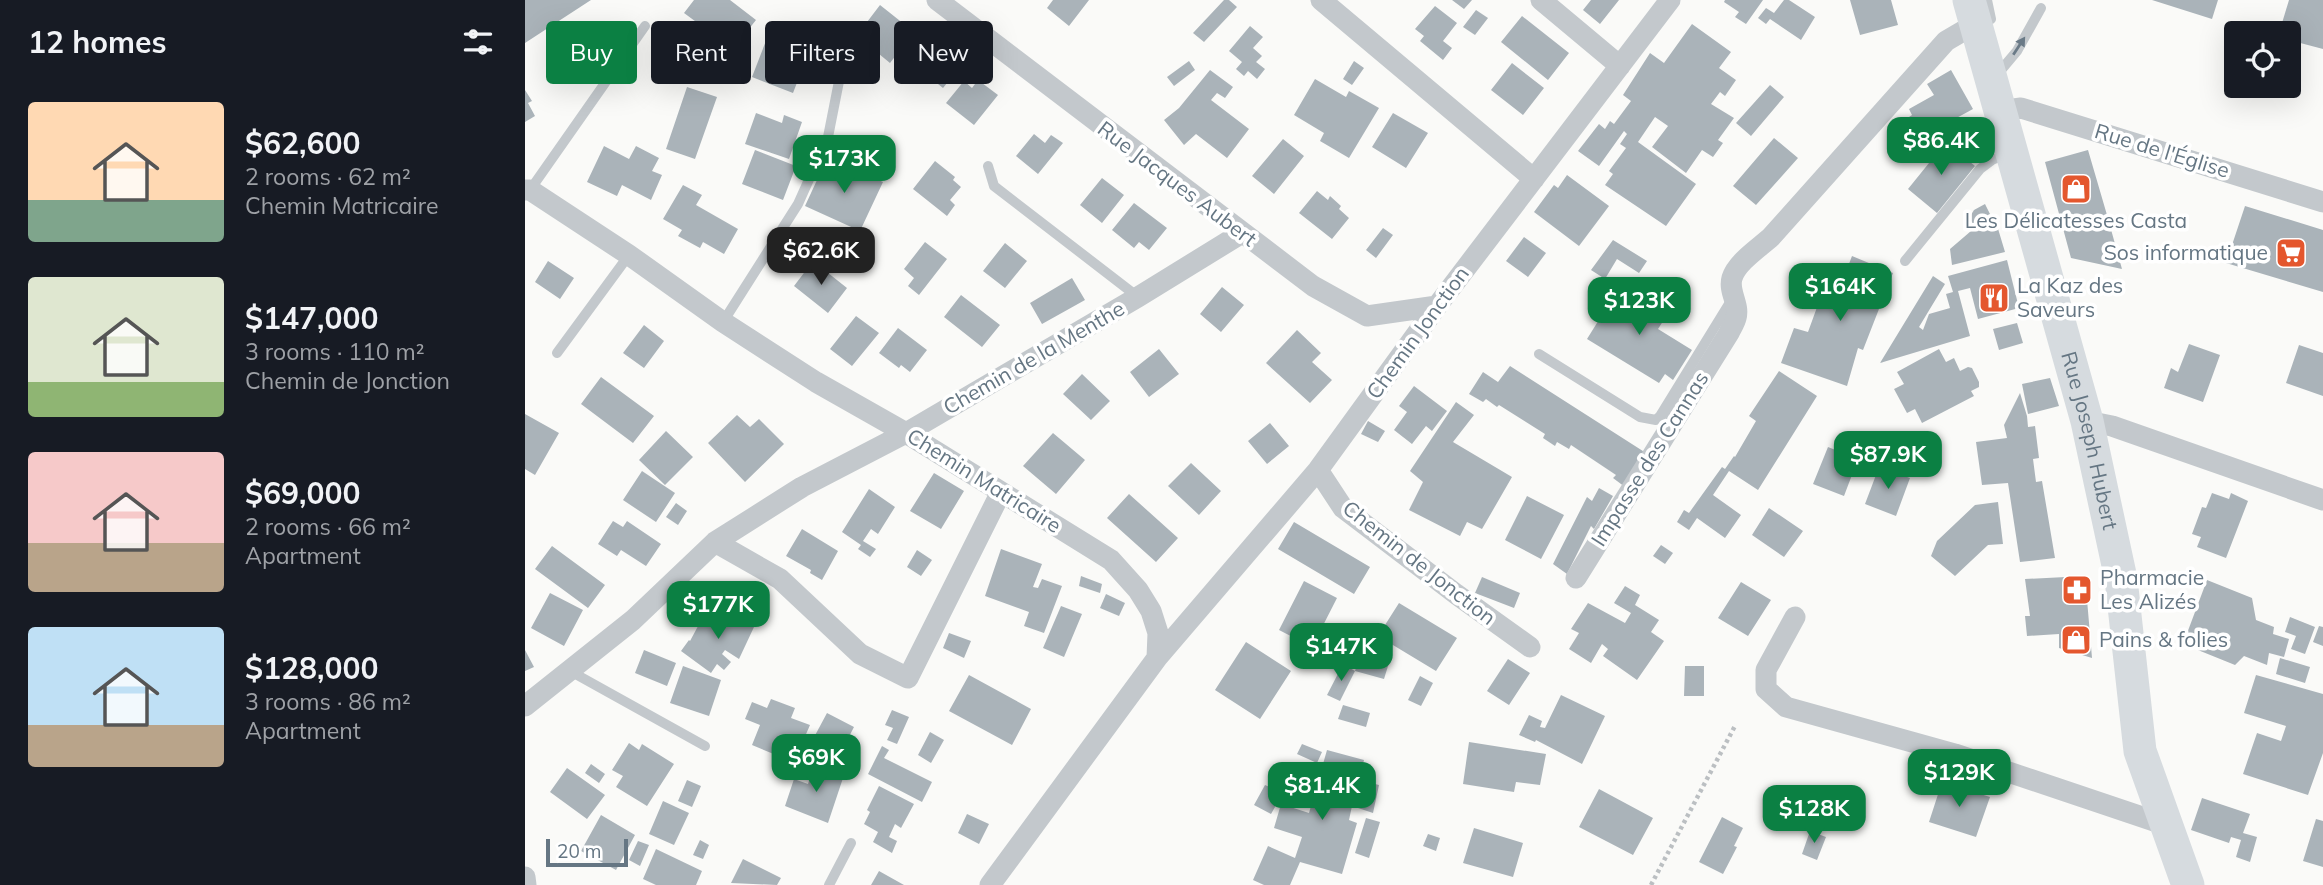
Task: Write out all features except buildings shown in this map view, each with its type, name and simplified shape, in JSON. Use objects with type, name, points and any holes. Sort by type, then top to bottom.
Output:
[{"type":"main road","name":"Rue Joseph Hubert","points":[[1988,47],[2010,152],[2087,421],[2121,579],[2140,751],[2188,885]]},
{"type":"street","name":"Rue Jacques Aubert","points":[[937,0],[1313,286],[1367,316],[1437,306]]},
{"type":"street","points":[[1321,0],[1534,179]]},
{"type":"street","points":[[1541,0],[1620,66]]},
{"type":"street","name":"Chemin Jonction","points":[[1157,658],[1318,470],[1437,306],[1670,0]]},
{"type":"street","name":"Impasse des Cannas","points":[[1576,578],[1729,333],[1737,316],[1732,278],[1739,266],[1771,237],[1946,41],[1988,47]]},
{"type":"street","name":"Rue de l'Église","points":[[1988,47],[2021,108],[2323,202]]},
{"type":"street","name":"Chemin Matricaire","points":[[527,190],[629,255],[723,322],[816,382],[906,433],[1111,560],[1138,590],[1151,611],[1158,633],[1157,658]]},
{"type":"street","name":"Chemin de la Menthe","points":[[525,706],[633,620],[715,542],[802,487],[906,433],[1242,233]]},
{"type":"street","points":[[2087,421],[2112,426],[2323,500]]},
{"type":"street","name":"Chemin de Jonction","points":[[1318,470],[1343,508],[1530,647]]},
{"type":"street","points":[[715,542],[780,579],[860,654],[908,678],[1000,492]]},
{"type":"street","points":[[1795,617],[1766,670],[1766,689],[1786,707],[1955,754],[2167,825]]},
{"type":"street","points":[[990,885],[1157,658]]},
{"type":"street","points":[[525,877],[526,885]]},
{"type":"lane","points":[[1988,47],[2017,51],[2041,8]]},
{"type":"lane","points":[[527,190],[645,26]]},
{"type":"lane","points":[[723,322],[798,204],[828,137],[838,84]]},
{"type":"lane","points":[[1905,261],[1980,169],[2010,152]]},
{"type":"lane","points":[[988,166],[994,186],[1138,297]]},
{"type":"lane","points":[[557,354],[629,255]]},
{"type":"lane","points":[[1539,354],[1640,417],[1655,420],[1734,296]]},
{"type":"lane","points":[[570,671],[705,746]]},
{"type":"lane","points":[[829,885],[851,843]]},
{"type":"path","points":[[1651,885],[1736,724]]},
{"type":"place","name":"Les Délicatesses Casta","points":[[2076,189]]},
{"type":"place","name":"Sos informatique","points":[[2291,253]]},
{"type":"place","name":"La Kaz des Saveurs","points":[[1994,298]]},
{"type":"place","name":"Pharmacie Les Alizés","points":[[2077,590]]},
{"type":"place","name":"Pains & folies","points":[[2076,640]]}]
